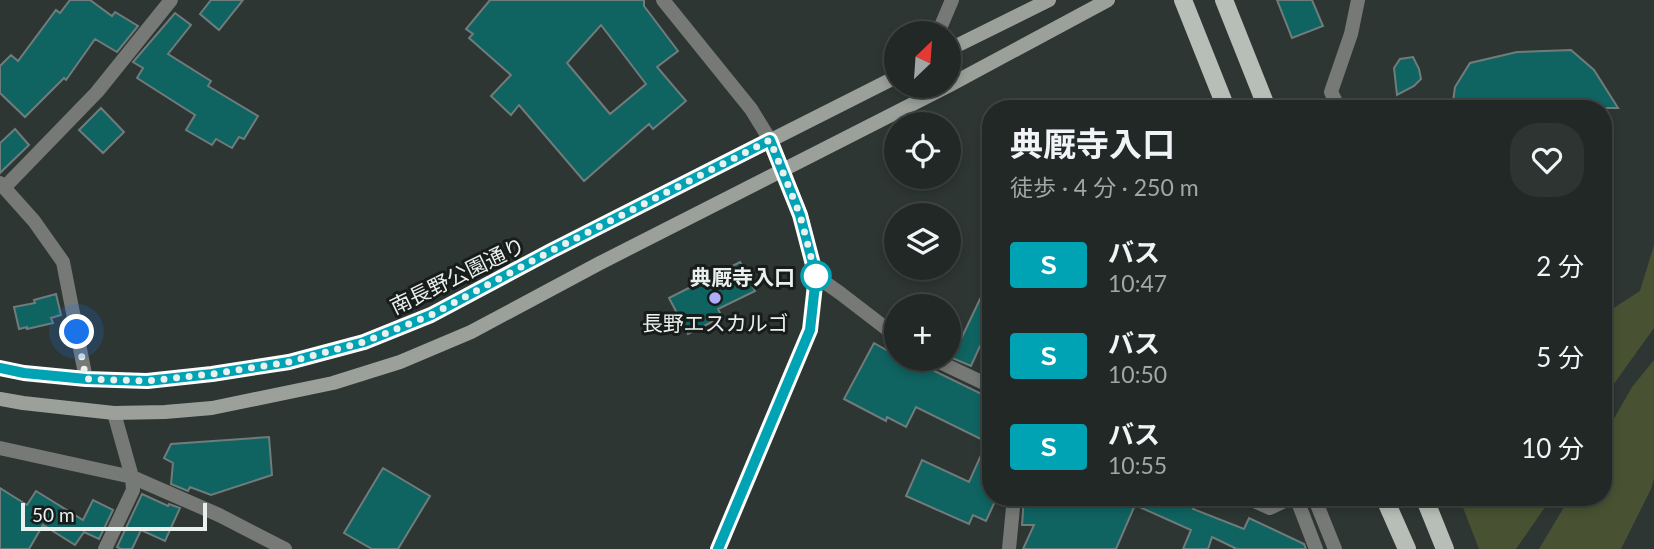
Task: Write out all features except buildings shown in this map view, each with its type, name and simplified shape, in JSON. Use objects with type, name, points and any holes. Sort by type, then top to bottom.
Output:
[{"type":"main road","points":[[1183,0],[1223,100]]},
{"type":"main road","points":[[1224,0],[1264,100]]},
{"type":"main road","points":[[1388,506],[1407,549]]},
{"type":"main road","points":[[1428,506],[1445,549]]},
{"type":"street","points":[[86,379],[63,262],[34,221],[2,185],[97,92],[172,0]]},
{"type":"street","points":[[663,0],[751,109],[770,140],[800,215],[816,276],[810,330],[718,549]]},
{"type":"street","points":[[942,21],[953,0]]},
{"type":"street","points":[[961,44],[1049,0]]},
{"type":"street","points":[[961,79],[1108,0]]},
{"type":"street","points":[[1335,100],[1331,93],[1351,34],[1358,0]]},
{"type":"street","name":"南長野公園通り","points":[[0,368],[86,379],[147,381],[289,362],[364,342],[431,315],[884,82]]},
{"type":"street","points":[[0,399],[114,413],[212,408],[333,383],[400,362],[471,332],[600,263],[924,98]]},
{"type":"street","points":[[816,276],[884,327]]},
{"type":"street","points":[[958,371],[982,382]]},
{"type":"street","points":[[105,549],[133,490],[132,477],[114,413]]},
{"type":"street","points":[[0,448],[132,477],[219,515],[285,549]]},
{"type":"street","points":[[1009,549],[1013,506]]},
{"type":"street","points":[[1299,506],[1316,549]]},
{"type":"street","points":[[1318,506],[1335,549]]},
{"type":"green space","points":[[1654,245],[1654,328],[1612,386],[1612,309],[1640,291]]},
{"type":"green space","points":[[1654,360],[1654,478],[1621,549],[1539,549],[1565,506],[1612,506],[1612,422],[1632,387]]},
{"type":"green space","points":[[1462,506],[1546,506],[1516,549],[1479,549]]},
{"type":"bus line","name":"Ｓ","points":[[0,368],[86,379],[147,381],[289,362],[364,342],[431,315],[770,140],[800,215],[816,276],[810,330],[718,549]]},
{"type":"place","name":"典厩寺入口","points":[[816,276]]},
{"type":"place","name":"長野エスカルゴ","points":[[715,298]]},
{"type":"route","points":[[77,332],[86,379],[147,381],[212,374],[289,362],[364,342],[431,315],[770,140],[800,215],[816,276]]}]
